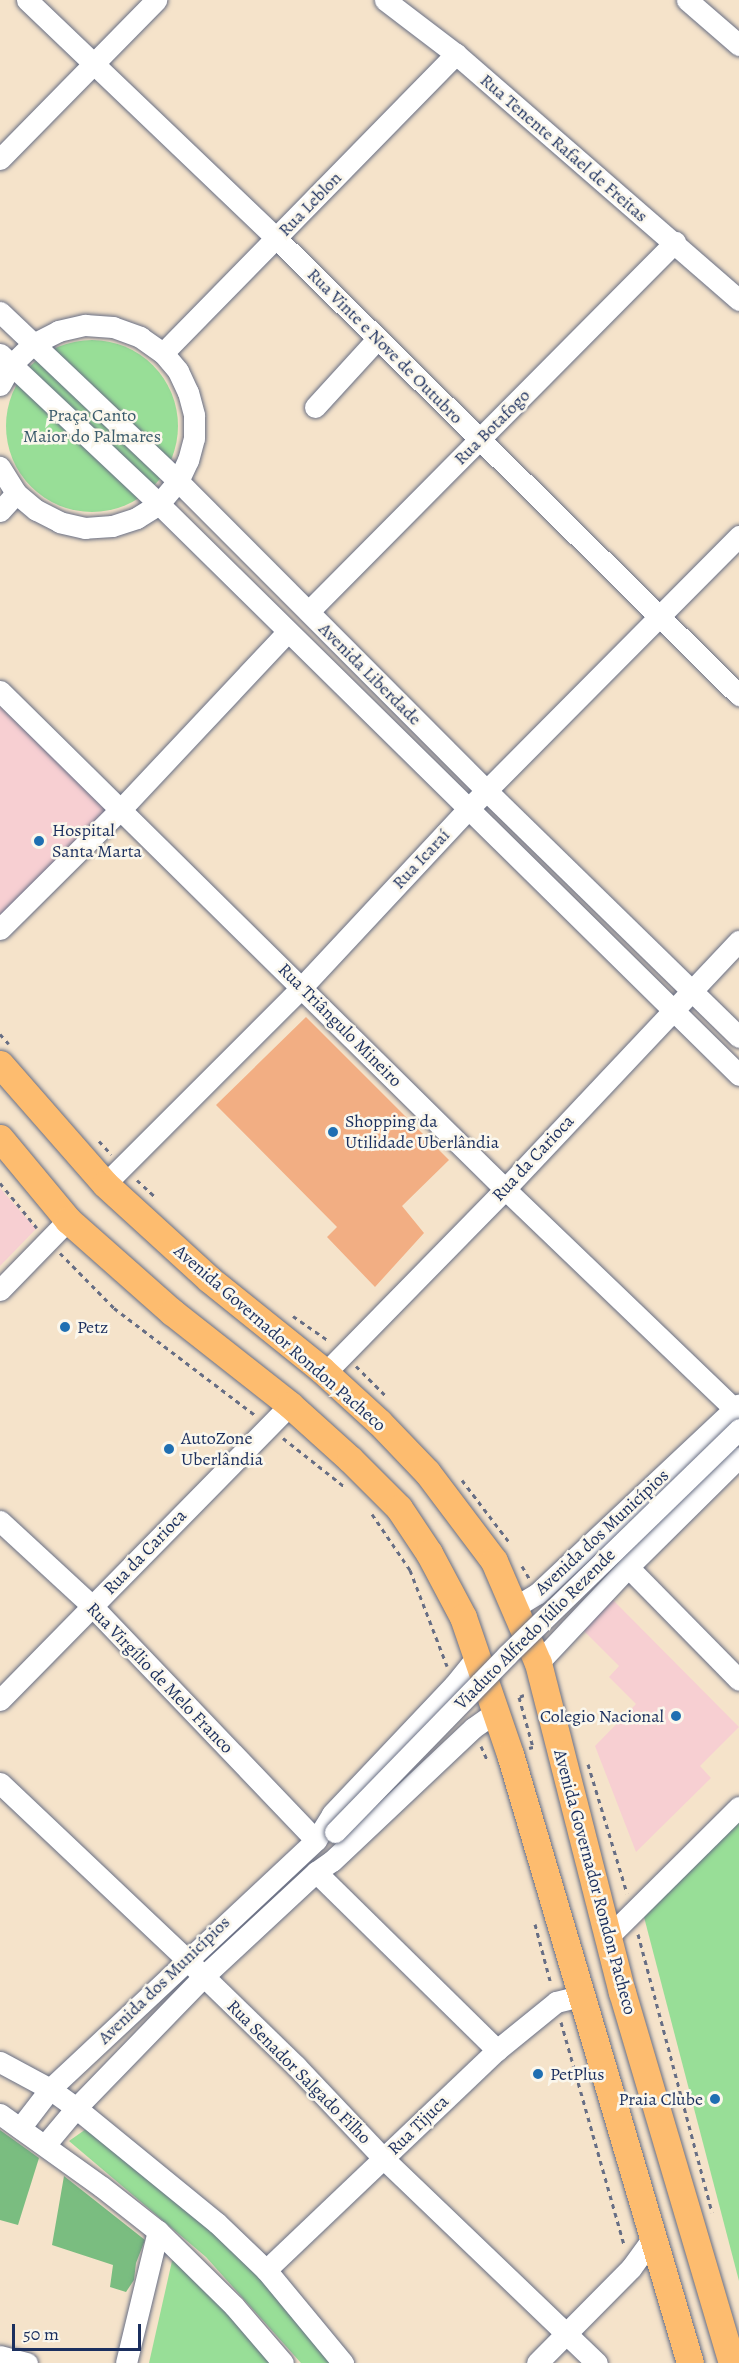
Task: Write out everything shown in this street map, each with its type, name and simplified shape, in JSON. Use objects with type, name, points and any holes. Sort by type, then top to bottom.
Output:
[{"type":"main road","name":"Avenida Governador Rondon Pacheco","points":[[0,1064],[105,1184],[209,1279],[325,1373],[428,1472],[494,1561],[538,1663],[607,1938],[732,2363]]},
{"type":"main road","points":[[0,1138],[68,1220],[172,1312],[290,1405],[399,1508],[429,1553],[463,1617],[496,1712],[501,1762],[568,1999],[654,2236],[690,2363]]},
{"type":"street","name":"Rua Vinte e Nove de Outubro","points":[[27,0],[276,238],[739,696]]},
{"type":"street","points":[[0,159],[94,66],[156,0]]},
{"type":"street","points":[[687,0],[739,45]]},
{"type":"street","name":"Rua Tenente Rafael de Freitas","points":[[397,3],[675,242],[739,300]]},
{"type":"street","name":"Rua Leblon","points":[[163,353],[456,54]]},
{"type":"street","name":"Rua Botafogo","points":[[309,611],[675,242]]},
{"type":"street","name":"Avenida Liberdade","points":[[0,312],[178,481],[487,791],[739,1037]]},
{"type":"street","points":[[0,385],[6,360],[33,344],[58,331],[85,325],[104,326],[140,337],[163,353],[178,371],[188,392],[194,415],[191,449],[178,481],[159,504],[136,518],[111,526],[85,528],[60,522],[44,514],[16,493],[0,467]]},
{"type":"street","points":[[315,406],[377,339]]},
{"type":"street","name":"Avenida Liberdade","points":[[6,360],[159,504],[739,1075]]},
{"type":"street","points":[[0,511],[16,493]]},
{"type":"street","name":"Rua Icaraí","points":[[105,1184],[302,987],[468,809],[739,536]]},
{"type":"street","points":[[0,929],[122,808],[287,632]]},
{"type":"street","name":"Rua Triângulo Mineiro","points":[[0,691],[122,808],[505,1189],[736,1406]]},
{"type":"street","name":"Rua da Carioca","points":[[325,1373],[505,1189],[739,941]]},
{"type":"street","points":[[0,1290],[68,1220]]},
{"type":"street","name":"Rua da Carioca","points":[[0,1700],[290,1405]]},
{"type":"street","name":"Avenida dos Municípios","points":[[515,1607],[537,1594],[736,1406]]},
{"type":"street","name":"Viaduto Alfredo Júlio Rezende","points":[[325,1836],[739,1429]]},
{"type":"street","points":[[538,1663],[628,1567],[739,1457]]},
{"type":"street","name":"Rua Virgílio de Melo Franco","points":[[0,1521],[92,1606],[325,1836]]},
{"type":"street","points":[[628,1567],[739,1680]]},
{"type":"street","points":[[565,1568],[561,1580],[562,1592],[577,1606],[595,1602]]},
{"type":"street","name":"Avenida dos Municípios","points":[[316,1872],[332,1814],[454,1685],[477,1657]]},
{"type":"street","name":"Avenida dos Municípios","points":[[45,2145],[75,2108],[204,1976],[316,1872],[332,1861],[473,1728],[496,1712]]},
{"type":"street","points":[[414,1728],[433,1721],[446,1726],[452,1737],[445,1755]]},
{"type":"street","name":"Rua Senador Salgado Filho","points":[[0,1783],[204,1976],[296,2066],[384,2159],[597,2363]]},
{"type":"street","points":[[607,1938],[739,1808]]},
{"type":"street","name":"Avenida dos Municípios","points":[[20,2128],[50,2089],[186,1959],[325,1836]]},
{"type":"street","points":[[316,1872],[497,2050]]},
{"type":"street","name":"Rua Tijuca","points":[[266,2270],[497,2050],[568,1999]]},
{"type":"street","points":[[0,2049],[27,2075]]},
{"type":"street","points":[[0,2062],[50,2089],[217,2223],[266,2270],[343,2363]]},
{"type":"street","points":[[0,2114],[45,2145],[158,2231],[234,2306],[284,2363]]},
{"type":"street","points":[[126,2363],[158,2231]]},
{"type":"street","points":[[537,2363],[631,2268],[654,2236]]},
{"type":"street","points":[[0,2356],[27,2363]]},
{"type":"path","points":[[0,1183],[47,1240],[114,1308],[347,1489]]},
{"type":"path","points":[[371,1513],[410,1570],[454,1685]]},
{"type":"path","points":[[473,1728],[501,1762],[533,1747],[519,1697],[544,1689]]},
{"type":"path","points":[[534,1918],[568,1999],[631,2268]]},
{"type":"shaded area","name":"Hospital Santa Marta","points":[[0,707],[108,810],[0,918]]},
{"type":"shaded area","points":[[0,1188],[36,1229],[0,1266]]},
{"type":"shaded area","name":"Colegio Nacional","points":[[612,1599],[739,1727],[700,1766],[711,1778],[636,1852],[595,1746],[636,1704],[609,1677],[619,1666],[582,1629]]},
{"type":"green space","name":"Praça Canto Maior do Palmares","points":[[92,340],[109,341],[125,346],[140,354],[153,365],[164,378],[172,393],[177,409],[177,443],[172,459],[164,474],[153,487],[140,498],[125,506],[109,511],[92,512],[75,511],[59,506],[44,498],[31,487],[20,474],[12,459],[7,443],[6,426],[7,409],[12,393],[20,378],[31,365],[44,354],[59,346],[75,341]]},
{"type":"green space","name":"Praia Clube","points":[[739,1819],[739,2281],[644,1917]]},
{"type":"green space","points":[[86,2129],[163,2186],[246,2263],[335,2363],[301,2363],[206,2257],[69,2141]]},
{"type":"green space","points":[[0,2130],[39,2158],[18,2225],[0,2220]]},
{"type":"green space","points":[[64,2176],[145,2240],[136,2263],[134,2280],[126,2292],[110,2287],[113,2265],[52,2245]]},
{"type":"green space","points":[[177,2260],[273,2363],[149,2363],[172,2261]]},
{"type":"building","name":"Shopping da Utilidade Uberlândia","points":[[306,1017],[449,1160],[402,1206],[424,1233],[375,1287],[327,1237],[337,1227],[216,1105]]},
{"type":"place","name":"Hospital Santa Marta","points":[[39,841]]},
{"type":"place","name":"Shopping da Utilidade Uberlândia","points":[[333,1132]]},
{"type":"place","name":"Petz","points":[[65,1327]]},
{"type":"place","name":"AutoZone Uberlândia","points":[[169,1449]]},
{"type":"place","name":"Colegio Nacional","points":[[676,1716]]},
{"type":"place","name":"PetPlus","points":[[538,2074]]},
{"type":"place","name":"Praia Clube","points":[[715,2099]]}]
